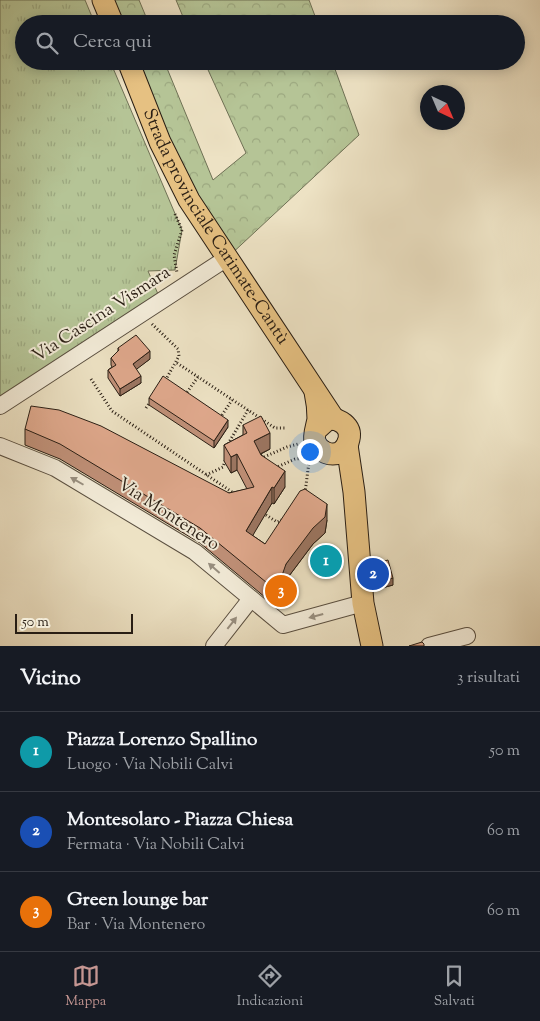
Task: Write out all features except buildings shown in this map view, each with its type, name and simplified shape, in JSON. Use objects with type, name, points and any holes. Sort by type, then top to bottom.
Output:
[{"type":"main road","points":[[104,0],[110,15]]},
{"type":"main road","name":"Strada provinciale Carimate-Cantù","points":[[132,70],[160,142],[188,200],[314,386],[318,430]]},
{"type":"main road","points":[[354,492],[315,441],[318,430],[340,421],[348,428],[350,436],[347,446],[354,492],[363,603],[372,646]]},
{"type":"main road","points":[[326,453],[339,453],[347,446]]},
{"type":"street","name":"Via Cascina Vismara","points":[[0,406],[227,258]]},
{"type":"street","name":"Via Montenero","points":[[0,446],[55,468],[195,552],[250,600],[283,625],[363,603]]},
{"type":"street","points":[[214,646],[250,600]]},
{"type":"street","points":[[430,646],[467,636]]},
{"type":"path","points":[[140,314],[178,349],[177,363],[162,386]]},
{"type":"path","points":[[177,363],[275,428],[286,428]]},
{"type":"path","points":[[185,396],[198,377]]},
{"type":"path","points":[[91,379],[112,410],[238,497]]},
{"type":"path","points":[[220,419],[232,400]]},
{"type":"path","points":[[146,408],[151,401]]},
{"type":"path","points":[[228,446],[248,410]]},
{"type":"path","points":[[264,458],[318,430]]},
{"type":"path","points":[[206,475],[223,467],[227,455]]},
{"type":"path","points":[[268,471],[295,459],[310,457],[306,492],[300,499]]},
{"type":"path","points":[[255,508],[278,522],[283,520],[289,513]]},
{"type":"green space","points":[[0,0],[85,0],[91,15],[15,15],[15,70],[114,70],[182,230],[175,270],[148,271],[161,301],[0,401]]},
{"type":"green space","points":[[103,0],[139,0],[145,15],[109,15]]},
{"type":"green space","points":[[176,0],[309,0],[315,15],[182,15]]},
{"type":"green space","points":[[133,70],[168,70],[213,180],[246,153],[208,70],[335,70],[359,135],[227,258]]},
{"type":"place","name":"Piazza Lorenzo Spallino","points":[[326,561]]},
{"type":"place","name":"Montesolaro - Piazza Chiesa","points":[[373,574]]},
{"type":"place","name":"Green lounge bar","points":[[281,591]]}]
